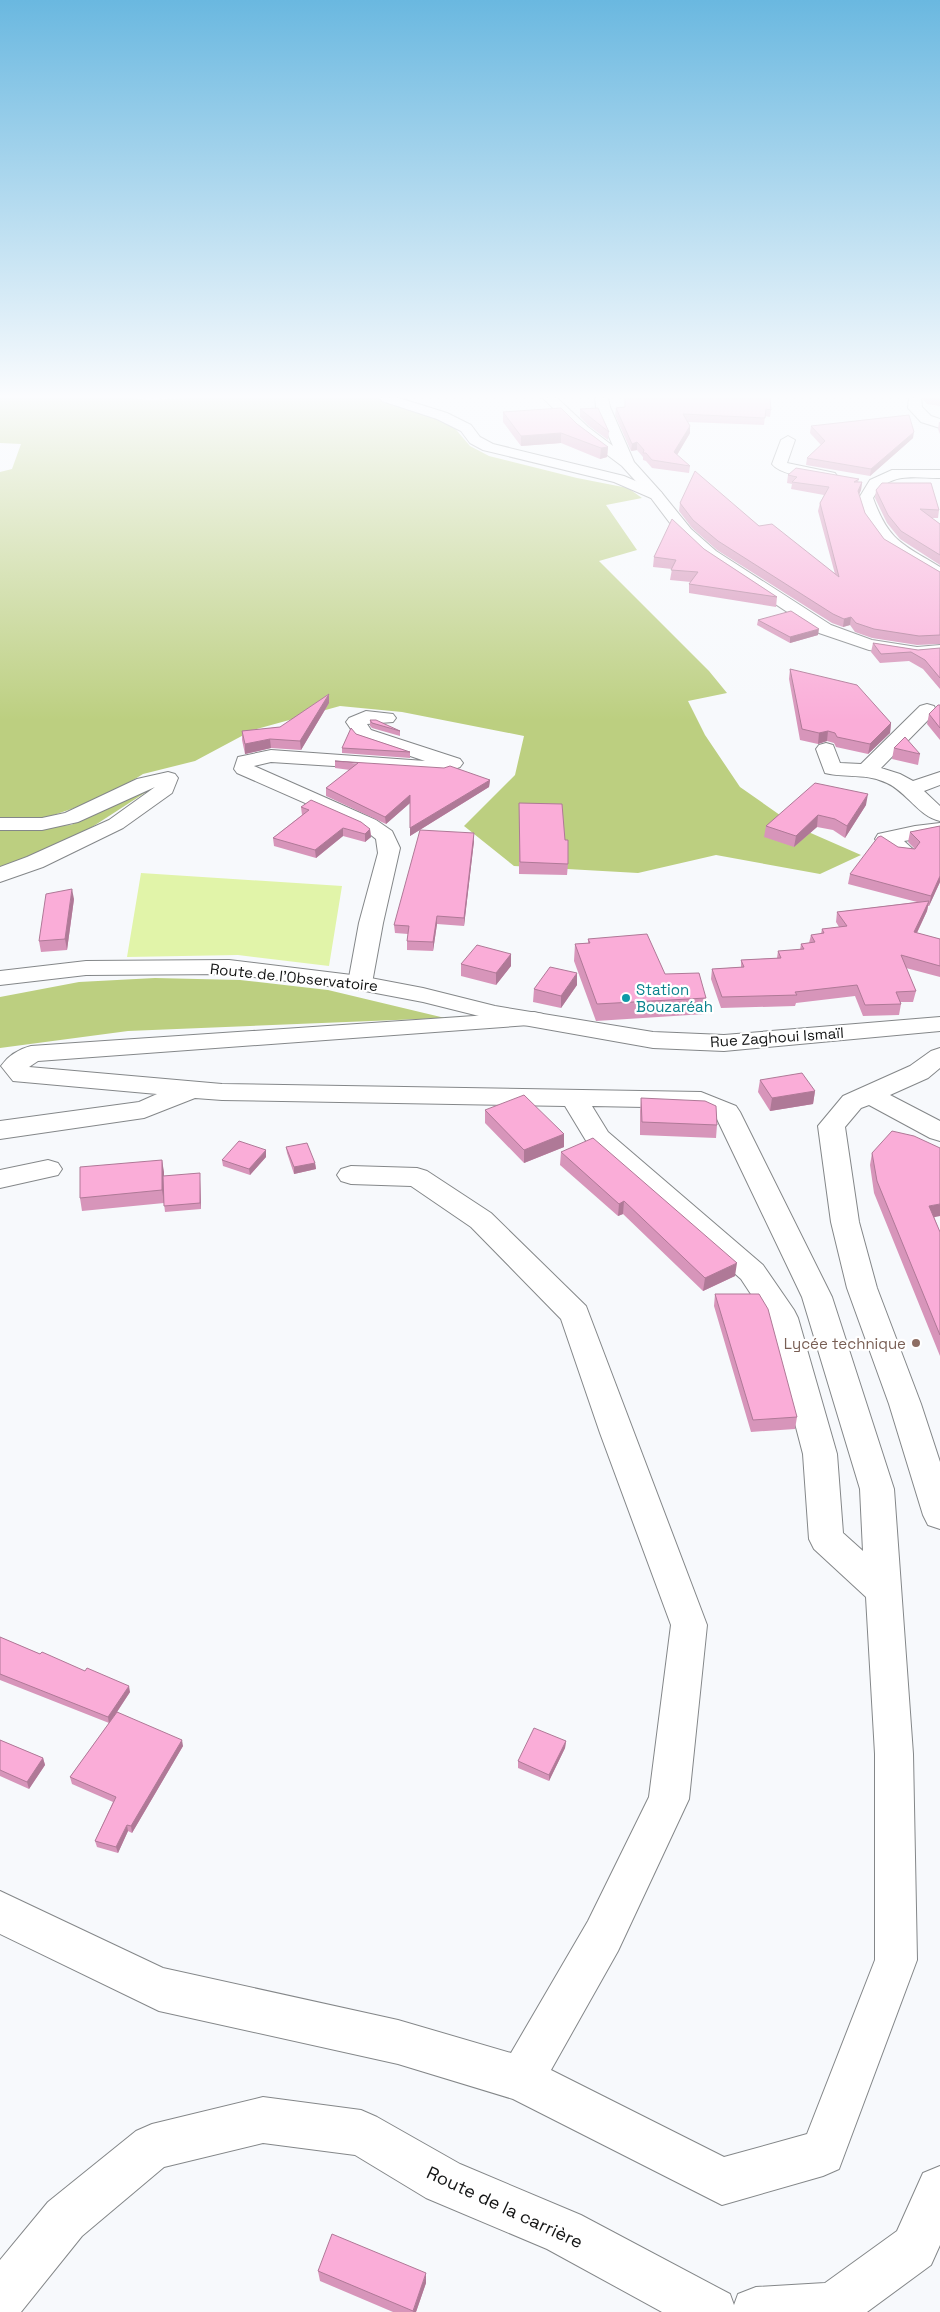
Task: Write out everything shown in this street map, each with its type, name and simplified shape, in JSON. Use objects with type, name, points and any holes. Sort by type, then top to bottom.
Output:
[{"type":"street","points":[[665,506],[685,532],[710,554],[825,629],[869,645],[917,652],[940,650]]},
{"type":"street","points":[[869,506],[874,521],[890,543],[940,574]]},
{"type":"street","points":[[868,769],[927,710]]},
{"type":"street","points":[[360,983],[371,923],[390,848],[386,837],[369,824],[244,769],[245,761],[271,756],[432,767],[444,767],[453,763],[364,734],[356,722],[366,717],[386,718]]},
{"type":"street","points":[[826,749],[832,769],[868,769],[898,780],[910,789],[928,808],[940,815]]},
{"type":"street","points":[[0,824],[42,824],[71,818],[144,783],[168,778],[165,789],[116,824],[35,862],[0,875]]},
{"type":"street","points":[[910,789],[940,778]]},
{"type":"street","points":[[905,852],[886,839],[915,832],[940,830]]},
{"type":"street","name":"Route de l'Observatoire","points":[[2,975],[86,968],[229,966],[360,983],[423,994],[495,1013]]},
{"type":"street","name":"Rue Zaghoui Ismaïl","points":[[495,1013],[653,1040],[724,1043],[940,1024]]},
{"type":"street","points":[[7,1066],[31,1054],[534,1020]]},
{"type":"street","points":[[940,1056],[919,1072],[852,1102],[831,1126],[845,1222],[862,1288],[905,1404],[940,1515]]},
{"type":"street","points":[[0,1912],[159,1989],[398,2042],[521,2079],[722,2181],[823,2152],[896,1960],[894,1754],[877,1489],[817,1297],[727,1112],[701,1100],[222,1092],[22,1075],[7,1066]]},
{"type":"street","points":[[0,1130],[144,1110],[192,1089]]},
{"type":"street","points":[[869,1094],[940,1132]]},
{"type":"street","points":[[574,1098],[598,1138],[752,1272],[783,1318],[820,1454],[826,1539],[884,1592]]},
{"type":"street","points":[[0,1179],[48,1169]]},
{"type":"street","points":[[351,1175],[417,1177],[481,1220],[575,1314],[616,1433],[690,1625],[669,1799],[604,1936],[521,2079]]},
{"type":"street","name":"Route de la carrière","points":[[0,2299],[65,2219],[152,2147],[263,2120],[361,2132],[443,2181],[564,2232],[712,2312]]},
{"type":"street","points":[[756,2312],[833,2307],[914,2248],[940,2190]]},
{"type":"green space","points":[[0,506],[607,506],[637,550],[599,561],[709,671],[727,693],[688,701],[705,735],[740,787],[797,827],[861,855],[820,874],[716,855],[638,873],[514,866],[464,826],[515,775],[524,736],[402,712],[340,706],[253,730],[195,761],[143,774],[122,787],[77,807],[45,818],[0,818]]},
{"type":"green space","points":[[157,785],[89,829],[0,869],[0,829],[71,825]]},
{"type":"green space","points":[[141,873],[342,886],[329,966],[238,955],[127,957]]},
{"type":"green space","points":[[155,978],[240,980],[328,990],[445,1018],[128,1031],[0,1048],[0,997],[79,982]]},
{"type":"building","points":[[682,506],[736,506],[759,526],[772,524],[839,577],[821,506],[863,506],[865,513],[884,539],[940,572],[940,635],[919,636],[874,629],[856,623],[851,617],[844,619],[833,614],[718,541],[693,520]]},
{"type":"building","points":[[884,506],[938,506],[939,510],[920,509],[940,524],[940,555],[901,531],[888,515]]},
{"type":"building","points":[[672,519],[704,549],[777,597],[689,584],[698,572],[671,570],[676,560],[654,557]]},
{"type":"building","points":[[791,611],[819,629],[790,637],[758,620]]},
{"type":"building","points":[[873,643],[918,650],[940,648],[940,678],[925,660],[911,652],[881,654]]},
{"type":"building","points":[[790,669],[857,685],[891,723],[870,744],[837,737],[835,733],[828,731],[819,733],[802,729]]},
{"type":"building","points":[[329,694],[300,741],[270,739],[245,744],[242,731],[280,727]]},
{"type":"building","points":[[940,705],[940,728],[929,714]]},
{"type":"building","points":[[370,720],[376,720],[400,731],[372,723]]},
{"type":"building","points":[[351,728],[356,734],[410,752],[342,748]]},
{"type":"building","points":[[905,737],[920,754],[894,748]]},
{"type":"building","points":[[335,761],[444,768],[450,766],[490,780],[410,828],[410,795],[385,817],[326,788],[358,763]]},
{"type":"building","points":[[815,783],[868,794],[847,826],[835,819],[818,815],[796,836],[766,826]]},
{"type":"building","points":[[311,800],[361,822],[370,829],[365,834],[343,828],[315,850],[273,838],[309,810],[301,807]]},
{"type":"building","points":[[519,803],[562,804],[565,840],[568,840],[568,864],[520,862]]},
{"type":"building","points":[[940,826],[940,876],[931,896],[850,874],[878,837],[881,836],[898,847],[915,849],[920,842],[910,832]]},
{"type":"building","points":[[420,830],[474,833],[464,918],[437,916],[433,942],[407,941],[409,926],[394,925]]},
{"type":"building","points":[[72,889],[65,939],[39,941],[46,894]]},
{"type":"building","points":[[929,901],[914,932],[940,939],[940,966],[901,955],[916,991],[896,992],[901,1004],[865,1005],[857,985],[795,992],[797,995],[722,997],[712,969],[744,967],[741,960],[781,958],[778,951],[804,949],[801,944],[815,942],[811,935],[824,933],[822,929],[847,926],[837,912]]},
{"type":"building","points":[[647,934],[665,974],[699,973],[706,998],[597,1004],[575,944],[590,943],[588,939]]},
{"type":"building","points":[[477,945],[511,954],[496,973],[461,964]]},
{"type":"building","points":[[550,967],[577,973],[561,996],[534,989]]},
{"type":"building","points":[[802,1073],[815,1091],[772,1098],[760,1080]]},
{"type":"building","points":[[524,1095],[564,1134],[524,1150],[485,1110]]},
{"type":"building","points":[[641,1098],[705,1101],[716,1106],[717,1125],[642,1122]]},
{"type":"building","points":[[892,1131],[914,1136],[940,1148],[940,1204],[929,1206],[940,1232],[940,1335],[877,1181],[872,1153]]},
{"type":"building","points":[[593,1138],[737,1263],[705,1278],[624,1201],[619,1204],[561,1152]]},
{"type":"building","points":[[239,1141],[266,1150],[249,1169],[222,1160]]},
{"type":"building","points":[[307,1143],[315,1163],[294,1167],[286,1147]]},
{"type":"building","points":[[162,1160],[162,1190],[80,1198],[80,1167]]},
{"type":"building","points":[[200,1173],[200,1203],[164,1206],[163,1176]]},
{"type":"building","points":[[715,1294],[759,1294],[768,1309],[797,1417],[753,1420]]},
{"type":"building","points":[[0,1637],[40,1654],[42,1652],[85,1671],[87,1668],[129,1686],[108,1717],[0,1674]]},
{"type":"building","points":[[117,1712],[182,1740],[131,1826],[127,1825],[116,1847],[95,1841],[116,1797],[70,1777]]},
{"type":"building","points":[[534,1728],[566,1741],[549,1775],[518,1761]]},
{"type":"building","points":[[0,1740],[43,1758],[27,1782],[0,1770]]},
{"type":"building","points":[[332,2234],[426,2273],[413,2311],[318,2271]]},
{"type":"place","name":"Station Bouzaréah","points":[[626,998]]},
{"type":"place","name":"Lycée technique","points":[[916,1343]]}]
